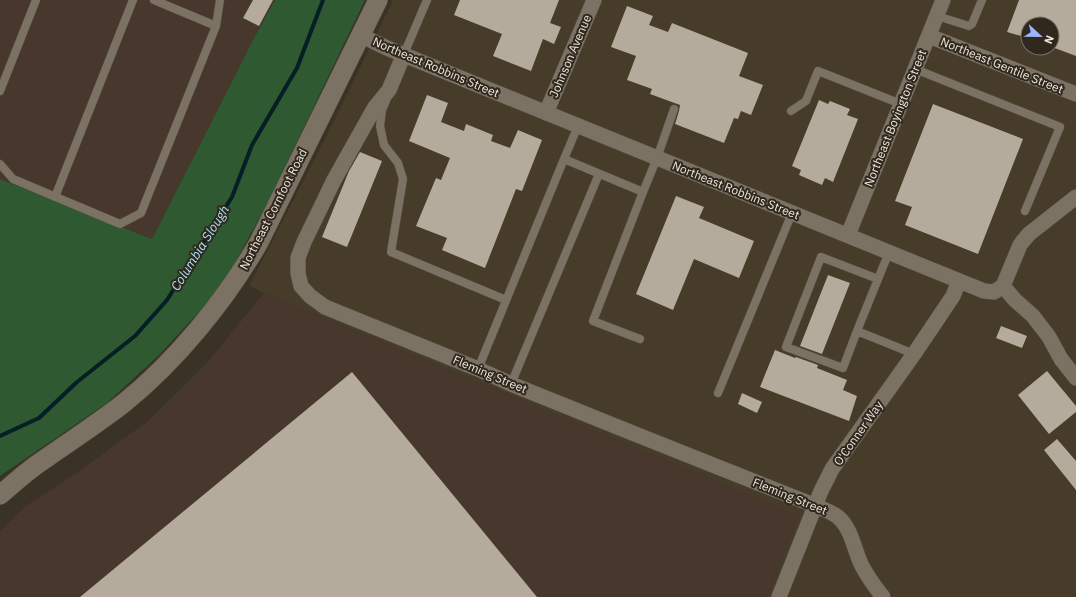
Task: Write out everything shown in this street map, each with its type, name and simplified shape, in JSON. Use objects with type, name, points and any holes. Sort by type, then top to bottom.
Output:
[{"type":"street","name":"Northeast Cornfoot Road","points":[[0,495],[41,461],[124,403],[144,386],[178,353],[217,306],[243,269],[259,242],[378,0]]},
{"type":"street","name":"Johnson Avenue","points":[[546,113],[594,0]]},
{"type":"street","name":"Northeast Boyington Street","points":[[848,235],[943,0]]},
{"type":"street","name":"Northeast Robbins Street","points":[[360,35],[546,113],[984,291],[994,292],[1003,286]]},
{"type":"street","name":"Northeast Gentile Street","points":[[929,36],[1076,94]]},
{"type":"street","name":"Fleming Street","points":[[404,54],[390,90],[375,107],[334,180],[304,242],[298,258],[298,273],[302,286],[310,296],[324,307],[478,368],[511,384],[816,506],[836,516],[843,522],[862,566],[883,597]]},
{"type":"street","points":[[1076,197],[1022,241],[1003,286],[1015,300],[1033,316],[1049,337],[1061,359],[1076,378]]},
{"type":"street","name":"O'Conner Way","points":[[779,597],[821,491],[832,470],[953,296],[959,281]]},
{"type":"lane","points":[[0,91],[36,0]]},
{"type":"lane","points":[[55,197],[132,0]]},
{"type":"lane","points":[[154,0],[216,26]]},
{"type":"lane","points":[[0,164],[13,179],[120,224],[141,213],[216,26],[220,0]]},
{"type":"lane","points":[[404,54],[427,0]]},
{"type":"lane","points":[[937,16],[968,26],[972,24],[982,0]]},
{"type":"lane","points":[[915,69],[1060,127],[1024,211]]},
{"type":"lane","points":[[791,112],[806,101],[818,71],[901,104]]},
{"type":"lane","points":[[390,90],[382,110],[380,126],[384,145],[398,163],[403,179],[391,252],[506,300]]},
{"type":"lane","points":[[640,339],[593,321],[657,158],[674,109]]},
{"type":"lane","points":[[478,368],[578,126]]},
{"type":"lane","points":[[564,159],[643,192]]},
{"type":"lane","points":[[511,384],[599,174]]},
{"type":"lane","points":[[718,393],[792,213]]},
{"type":"lane","points":[[878,279],[821,257],[786,347],[843,368],[889,252]]},
{"type":"lane","points":[[857,331],[914,354]]},
{"type":"shaded area","points":[[0,0],[275,0],[252,42],[152,239],[0,179]]},
{"type":"shaded area","points":[[393,0],[1076,0],[1076,597],[767,597],[799,516],[249,286],[332,125]]},
{"type":"shaded area","points":[[264,293],[799,516],[767,597],[0,597],[0,531],[26,506],[82,469],[148,421],[207,363]]},
{"type":"green space","points":[[275,0],[365,0],[268,202],[229,274],[211,299],[159,355],[107,403],[0,476],[0,179],[152,239],[252,42]]},
{"type":"building","points":[[253,0],[273,0],[259,26],[243,18]]},
{"type":"building","points":[[460,0],[559,0],[550,23],[561,27],[554,44],[543,39],[531,71],[493,56],[502,34],[454,15]]},
{"type":"building","points":[[1019,0],[1076,0],[1076,56],[1060,50],[1060,16],[1020,16],[1020,36],[1007,32]]},
{"type":"building","points":[[627,6],[653,16],[649,25],[668,32],[672,23],[748,53],[739,76],[763,85],[751,115],[741,111],[738,119],[734,118],[724,143],[675,124],[680,105],[650,94],[652,89],[627,80],[636,56],[611,47]]},
{"type":"building","points":[[427,95],[448,103],[441,122],[464,131],[466,124],[493,135],[491,141],[510,148],[518,130],[542,140],[522,191],[516,189],[485,268],[442,250],[447,238],[416,226],[436,178],[441,180],[450,158],[409,141]]},
{"type":"building","points":[[819,100],[828,104],[830,101],[850,109],[847,115],[858,119],[833,182],[825,178],[822,185],[799,175],[801,170],[792,166]]},
{"type":"building","points":[[933,104],[1023,139],[978,254],[905,225],[912,207],[895,201]]},
{"type":"building","points":[[360,152],[382,161],[347,247],[322,237],[349,171]]},
{"type":"building","points":[[676,196],[704,207],[699,218],[754,241],[739,278],[694,259],[673,310],[636,294]]},
{"type":"building","points":[[828,275],[850,283],[822,354],[800,346]]},
{"type":"building","points":[[1001,326],[1027,336],[1022,348],[996,338]]},
{"type":"building","points":[[775,350],[818,365],[817,368],[847,380],[843,390],[857,396],[849,421],[760,387]]},
{"type":"building","points":[[1047,371],[1076,406],[1076,412],[1049,434],[1018,395]]},
{"type":"building","points":[[352,372],[537,597],[80,597]]},
{"type":"building","points":[[742,393],[762,402],[757,413],[738,404]]},
{"type":"building","points":[[1057,439],[1076,461],[1076,490],[1044,450]]},
{"type":"waterway","name":"Columbia Slough","points":[[0,436],[39,418],[77,382],[135,336],[167,300],[232,197],[252,145],[297,68],[323,0]]}]
